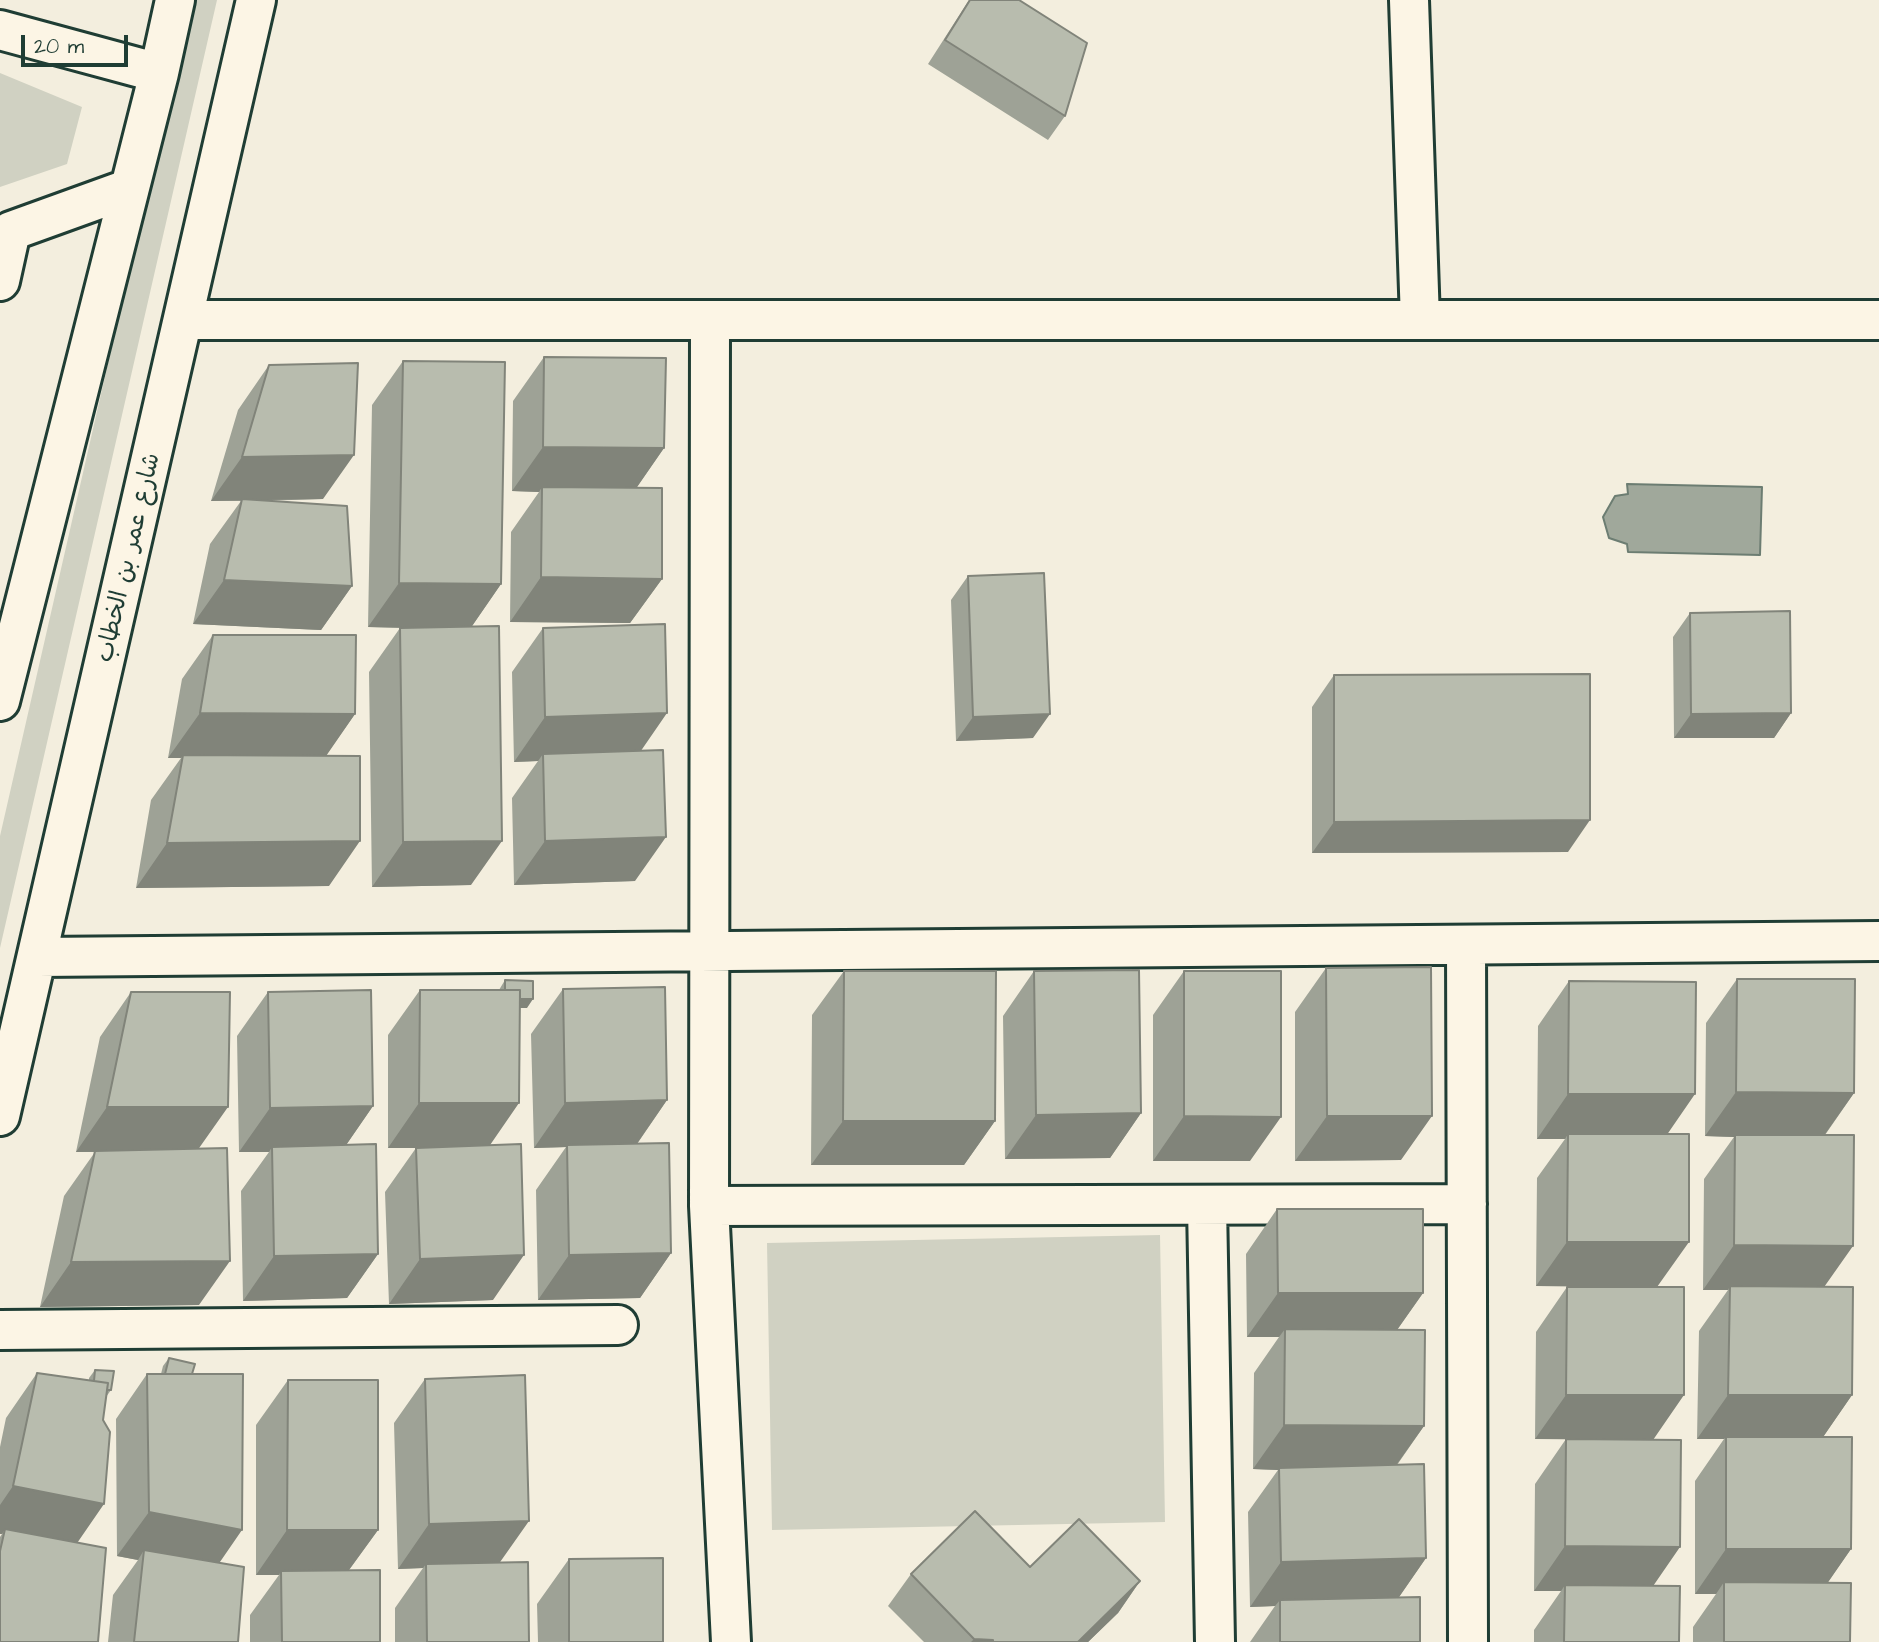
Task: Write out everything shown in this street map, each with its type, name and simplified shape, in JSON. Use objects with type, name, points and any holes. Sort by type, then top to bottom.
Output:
[{"type":"street","points":[[0,701],[159,73],[175,0]]},
{"type":"street","name":"شارع عمر بن الخطاب","points":[[0,1116],[185,320],[256,0]]},
{"type":"street","points":[[1409,0],[1420,320]]},
{"type":"street","points":[[0,30],[159,73]]},
{"type":"street","points":[[0,281],[11,231],[130,188]]},
{"type":"street","points":[[185,320],[1879,320]]},
{"type":"street","points":[[710,320],[709,1206],[731,1642]]},
{"type":"street","points":[[38,957],[1879,941]]},
{"type":"street","points":[[1466,945],[1468,1642]]},
{"type":"street","points":[[709,1206],[1467,1204]]},
{"type":"street","points":[[1207,1205],[1215,1642]]},
{"type":"street","points":[[0,1330],[618,1325]]},
{"type":"shaded area","points":[[191,0],[217,0],[0,948],[0,836]]},
{"type":"shaded area","points":[[0,73],[82,107],[67,164],[0,187]]},
{"type":"shaded area","points":[[1627,484],[1762,487],[1760,555],[1628,552],[1627,544],[1609,538],[1603,517],[1615,496],[1628,494]]},
{"type":"shaded area","points":[[1160,1235],[1165,1522],[772,1530],[767,1243]]},
{"type":"building","points":[[970,0],[1019,0],[1087,43],[1065,116],[945,40]]},
{"type":"building","points":[[544,357],[666,358],[664,448],[543,447]]},
{"type":"building","points":[[403,361],[505,362],[501,584],[399,583]]},
{"type":"building","points":[[358,363],[354,455],[242,457],[269,365]]},
{"type":"building","points":[[542,487],[662,488],[662,579],[541,577]]},
{"type":"building","points":[[242,499],[347,506],[352,586],[224,580]]},
{"type":"building","points":[[1044,573],[1050,714],[973,717],[968,576]]},
{"type":"building","points":[[1790,611],[1791,713],[1691,714],[1690,613]]},
{"type":"building","points":[[665,624],[667,713],[545,717],[543,628]]},
{"type":"building","points":[[499,626],[502,841],[403,842],[400,628]]},
{"type":"building","points":[[213,635],[356,635],[355,714],[200,713]]},
{"type":"building","points":[[1590,674],[1590,820],[1334,822],[1334,675]]},
{"type":"building","points":[[663,750],[666,837],[545,841],[543,754]]},
{"type":"building","points":[[183,755],[360,756],[360,841],[167,843]]},
{"type":"building","points":[[1431,967],[1432,1116],[1327,1116],[1326,968]]},
{"type":"building","points":[[1139,970],[1141,1113],[1036,1115],[1034,971]]},
{"type":"building","points":[[844,971],[996,971],[995,1121],[843,1121]]},
{"type":"building","points":[[1184,971],[1281,971],[1281,1117],[1184,1116]]},
{"type":"building","points":[[1737,979],[1855,979],[1854,1093],[1736,1092]]},
{"type":"building","points":[[505,980],[533,981],[533,999],[520,999],[520,990],[505,990]]},
{"type":"building","points":[[1569,981],[1696,982],[1695,1094],[1568,1094]]},
{"type":"building","points":[[665,987],[667,1100],[565,1103],[563,989]]},
{"type":"building","points":[[371,990],[373,1106],[270,1108],[268,992]]},
{"type":"building","points":[[420,990],[520,990],[519,1103],[419,1103]]},
{"type":"building","points":[[131,992],[230,992],[228,1107],[107,1107]]},
{"type":"building","points":[[1568,1134],[1689,1134],[1689,1242],[1567,1242]]},
{"type":"building","points":[[1735,1135],[1854,1135],[1853,1246],[1734,1245]]},
{"type":"building","points":[[669,1143],[671,1253],[569,1255],[567,1145]]},
{"type":"building","points":[[376,1144],[378,1254],[274,1256],[272,1147]]},
{"type":"building","points":[[521,1144],[524,1255],[420,1259],[416,1148]]},
{"type":"building","points":[[227,1148],[230,1261],[71,1262],[95,1151]]},
{"type":"building","points":[[1277,1209],[1423,1209],[1423,1293],[1278,1293]]},
{"type":"building","points":[[1730,1286],[1853,1287],[1852,1395],[1728,1395]]},
{"type":"building","points":[[1567,1287],[1684,1287],[1684,1395],[1566,1395]]},
{"type":"building","points":[[1285,1329],[1425,1330],[1424,1426],[1284,1425]]},
{"type":"building","points":[[169,1358],[195,1364],[192,1374],[165,1374]]},
{"type":"building","points":[[95,1370],[114,1371],[111,1390],[107,1390],[108,1383],[94,1381]]},
{"type":"building","points":[[37,1373],[108,1383],[103,1420],[110,1432],[104,1504],[13,1486]]},
{"type":"building","points":[[147,1374],[243,1374],[242,1530],[149,1512]]},
{"type":"building","points":[[525,1375],[529,1521],[429,1524],[425,1379]]},
{"type":"building","points":[[288,1380],[378,1380],[378,1530],[287,1530]]},
{"type":"building","points":[[1726,1437],[1852,1437],[1851,1549],[1726,1549]]},
{"type":"building","points":[[1566,1439],[1681,1440],[1680,1547],[1565,1546]]},
{"type":"building","points":[[1424,1464],[1426,1558],[1281,1562],[1279,1468]]},
{"type":"building","points":[[975,1511],[1030,1567],[1079,1519],[1140,1581],[1078,1642],[993,1642],[974,1639],[911,1574]]},
{"type":"building","points":[[5,1529],[106,1548],[98,1642],[0,1642],[0,1551]]},
{"type":"building","points":[[144,1550],[244,1567],[238,1642],[134,1642]]},
{"type":"building","points":[[663,1558],[663,1642],[569,1642],[569,1559]]},
{"type":"building","points":[[528,1562],[529,1642],[427,1642],[426,1564]]},
{"type":"building","points":[[380,1570],[380,1642],[282,1642],[281,1571]]},
{"type":"building","points":[[1724,1582],[1851,1583],[1850,1642],[1724,1642]]},
{"type":"building","points":[[1565,1585],[1680,1586],[1679,1642],[1564,1642]]},
{"type":"building","points":[[1420,1597],[1420,1642],[1280,1642],[1280,1600]]}]
